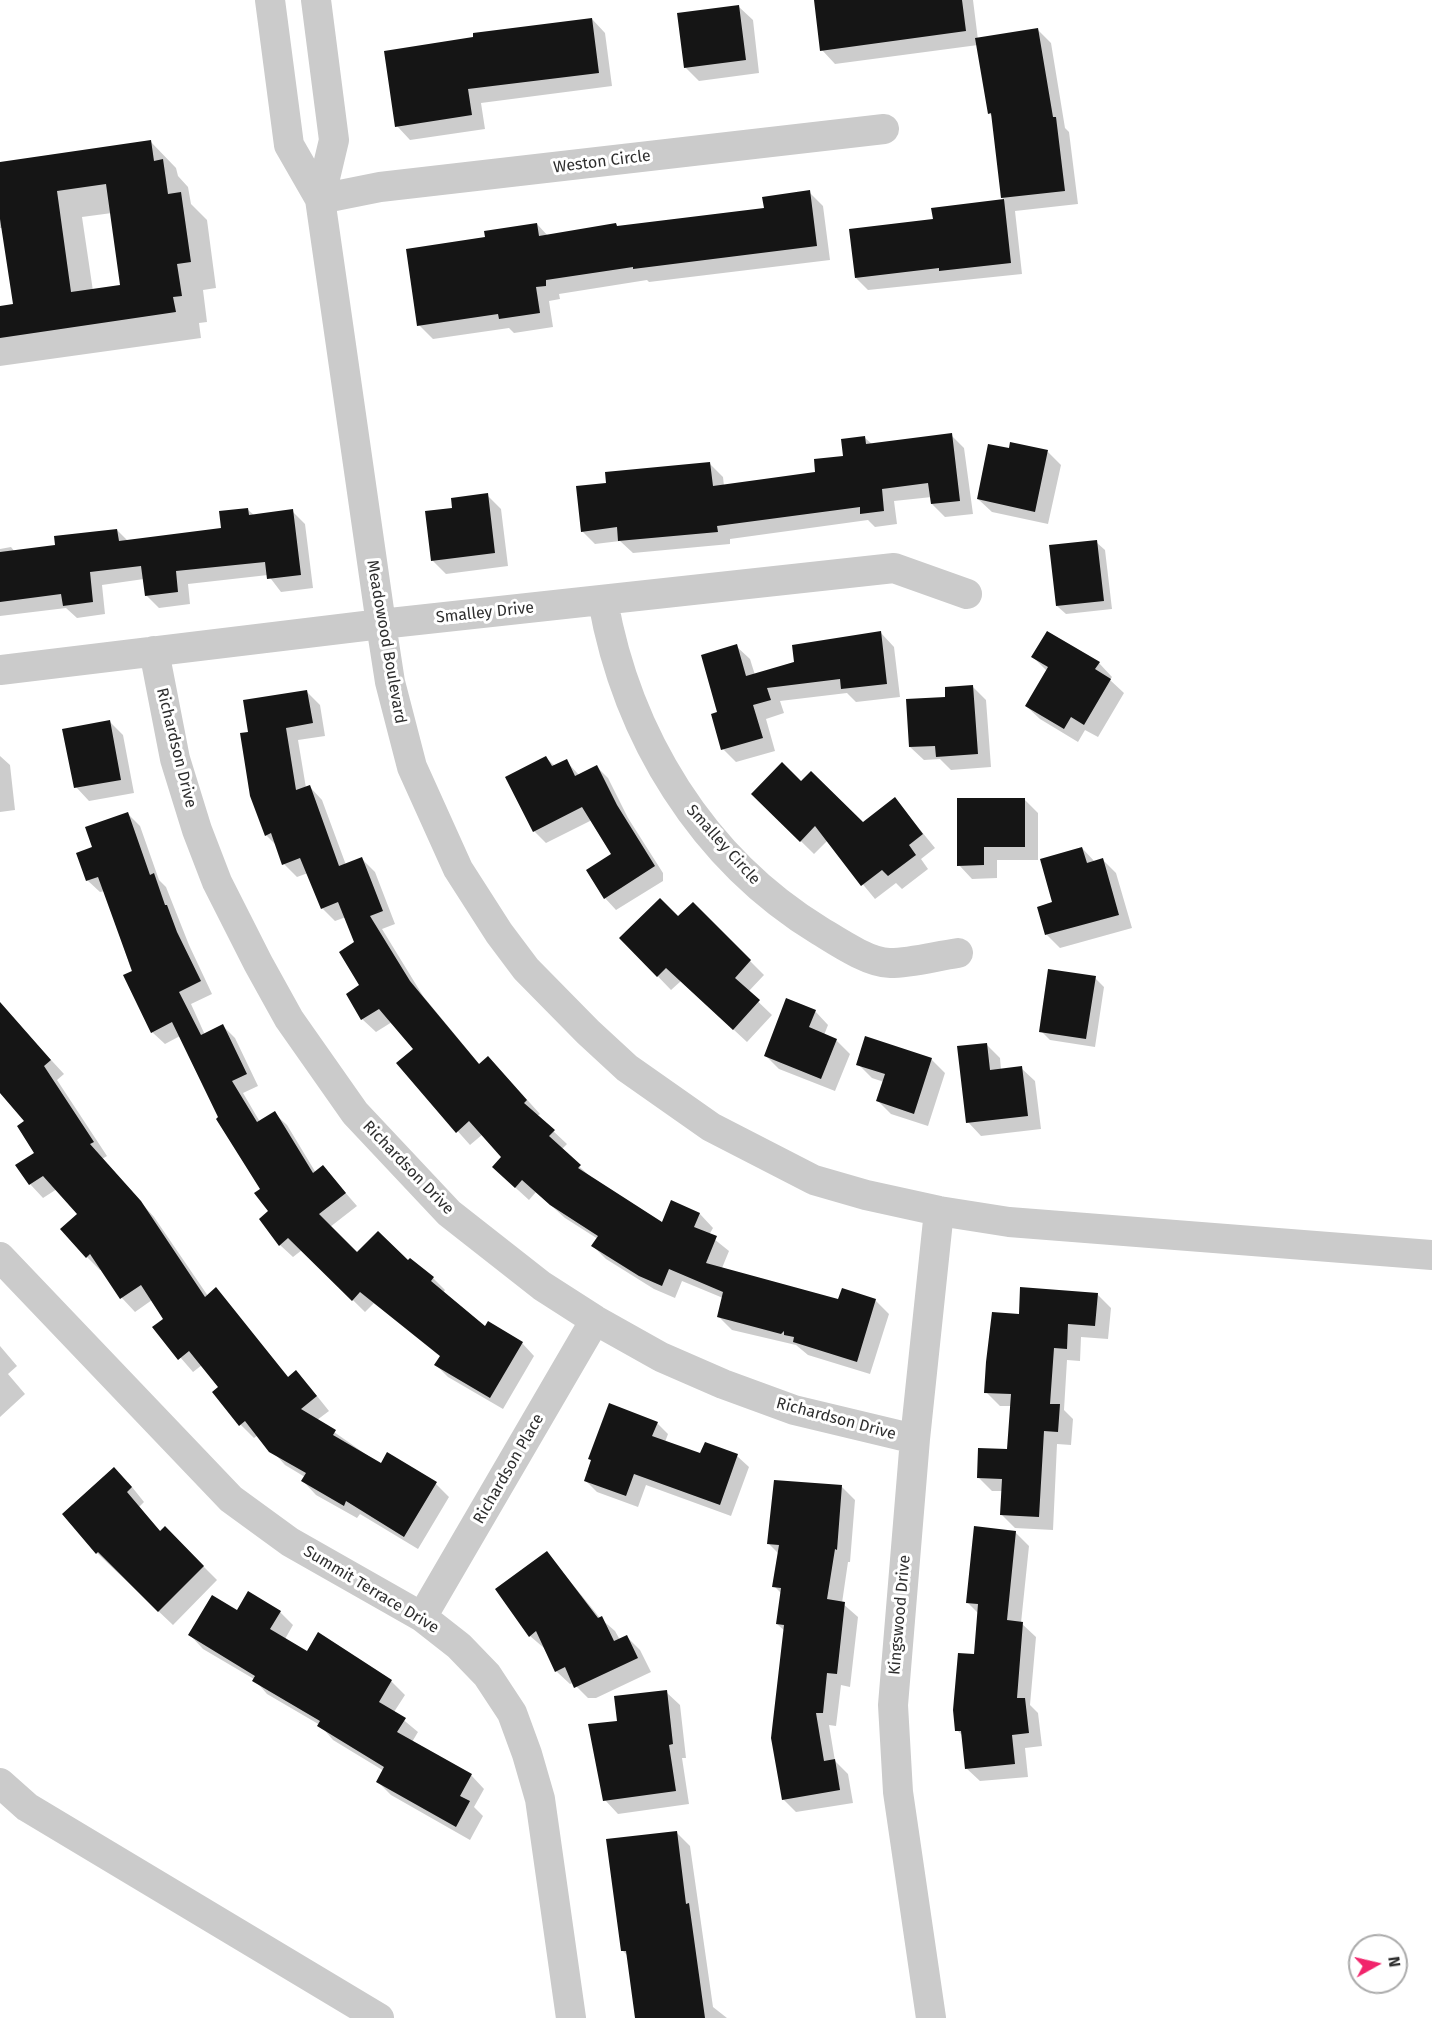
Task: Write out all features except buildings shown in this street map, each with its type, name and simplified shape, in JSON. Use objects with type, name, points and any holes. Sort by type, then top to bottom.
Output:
[{"type":"street","name":"Meadowood Boulevard","points":[[270,0],[289,144],[320,199],[381,624],[401,725],[412,767],[463,877],[499,933],[526,969],[627,1068],[711,1127],[814,1180],[866,1195],[939,1211],[1009,1222],[1432,1255]]},
{"type":"street","name":"Meadowood Boulevard","points":[[316,0],[334,140],[320,199]]},
{"type":"street","name":"Weston Circle","points":[[320,199],[380,187],[884,129]]},
{"type":"street","name":"Smalley Drive","points":[[0,670],[381,624],[894,568],[967,594]]},
{"type":"street","name":"Smalley Circle","points":[[603,601],[609,638],[627,695],[649,747],[687,808],[756,884],[801,919],[850,949],[888,963],[958,953]]},
{"type":"street","name":"Richardson Drive","points":[[154,651],[175,759],[217,882],[263,972],[306,1044],[355,1113],[449,1213],[542,1286],[595,1320],[661,1357],[733,1388],[794,1410],[915,1439]]},
{"type":"street","name":"Kingswood Drive","points":[[931,2018],[894,1744],[897,1641],[939,1211]]},
{"type":"street","name":"Summit Terrace Drive","points":[[0,1257],[231,1499],[290,1542],[422,1617],[459,1646],[487,1675],[512,1713],[540,1799],[571,2018]]},
{"type":"street","name":"Richardson Place","points":[[422,1617],[595,1320]]},
{"type":"street","points":[[0,1784],[27,1807],[379,2018]]}]
